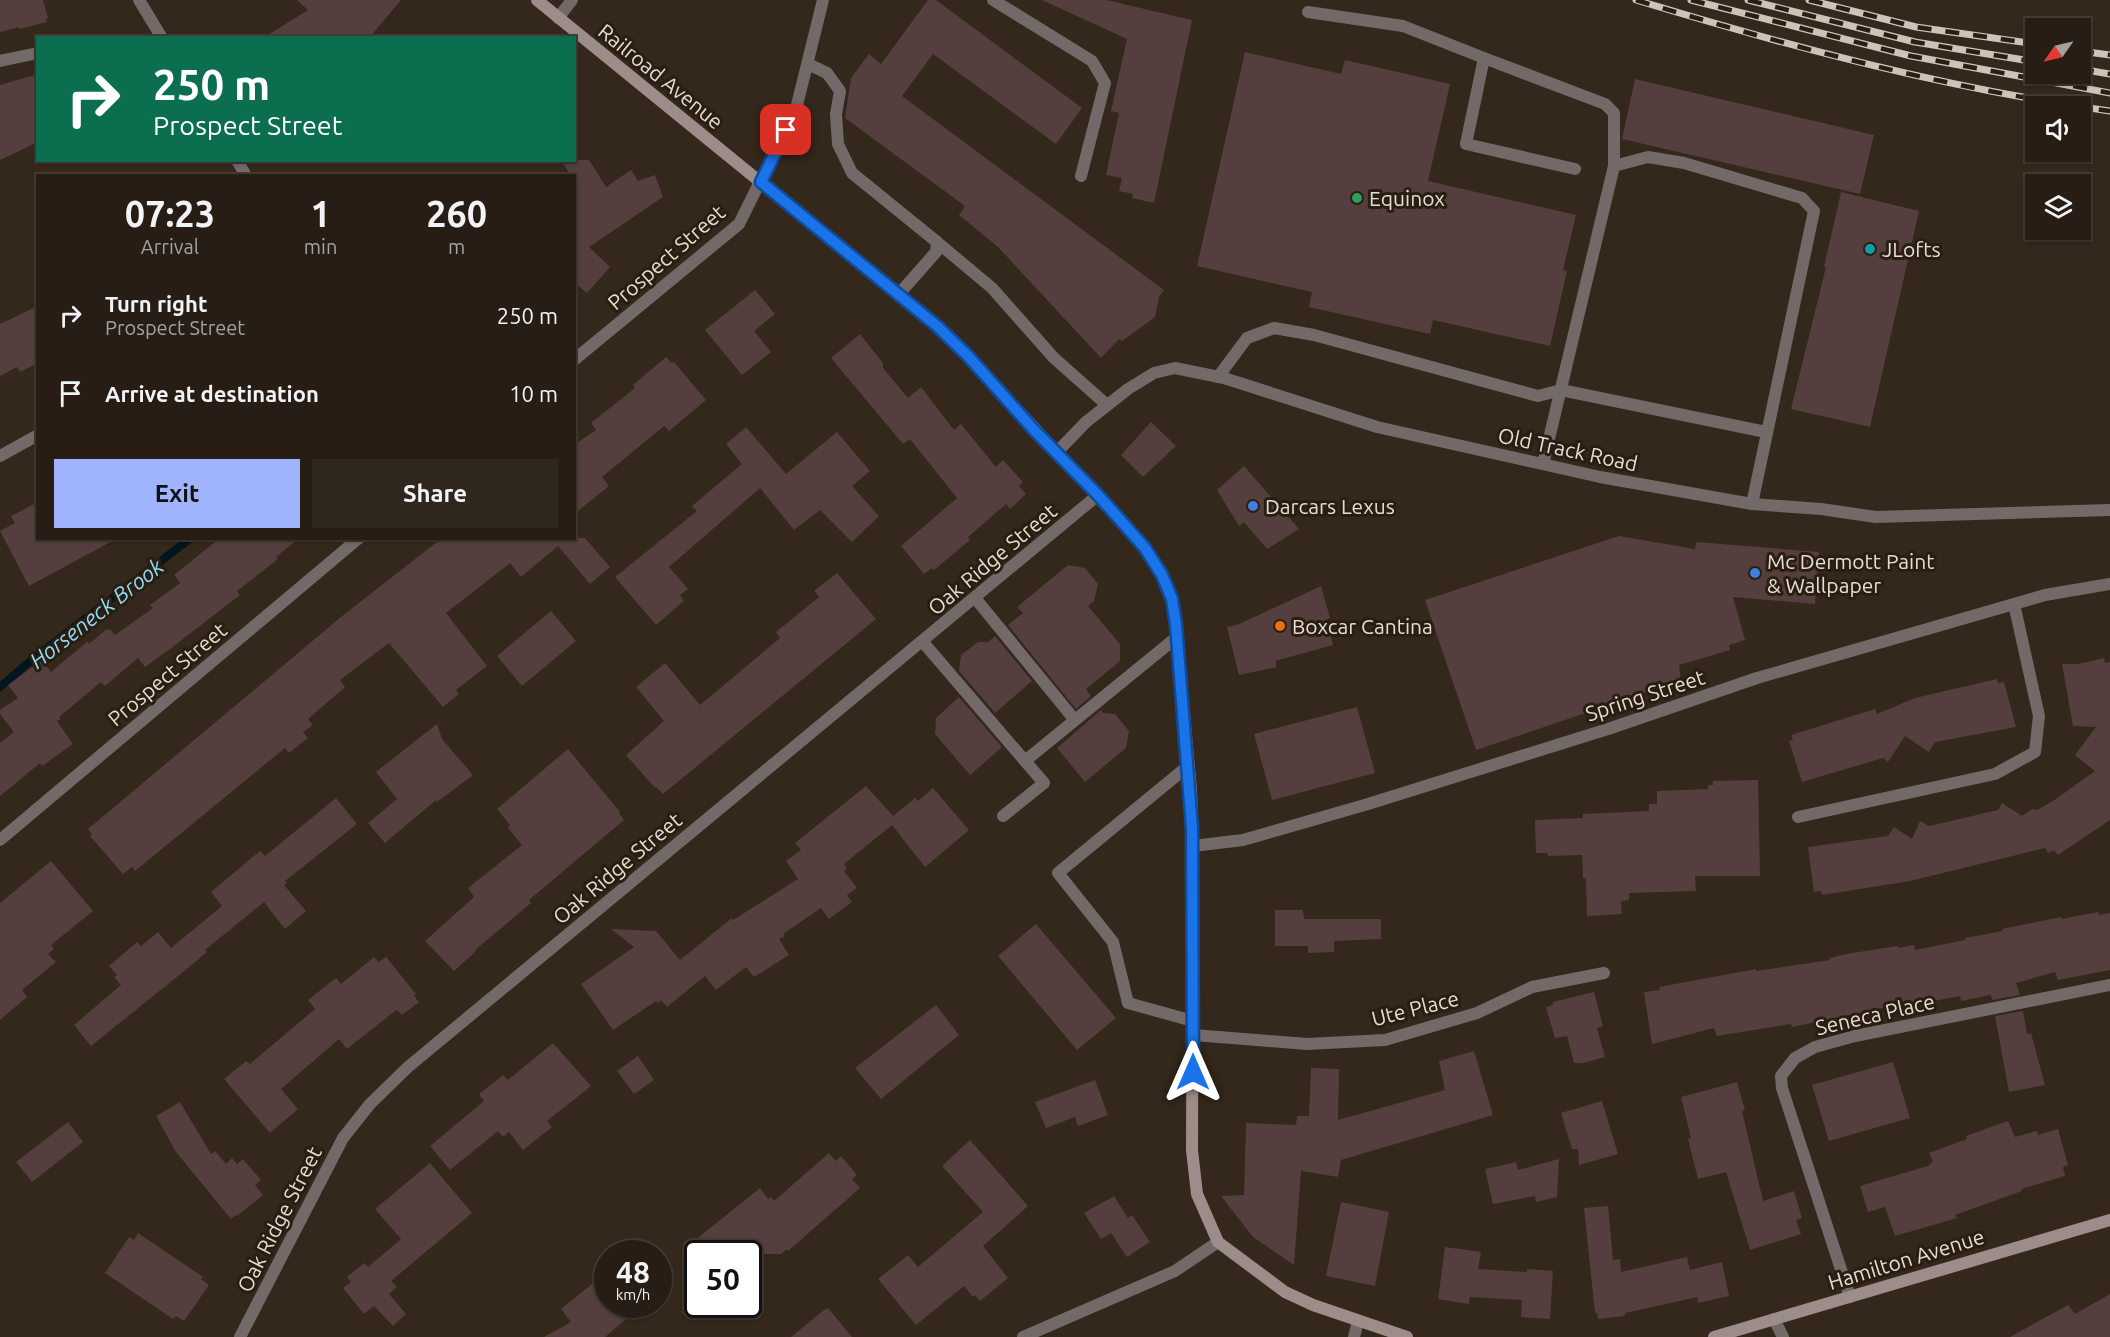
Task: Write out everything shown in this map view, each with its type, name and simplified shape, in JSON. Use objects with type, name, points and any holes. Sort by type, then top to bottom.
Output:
[{"type":"main road","name":"Railroad Avenue","points":[[537,0],[937,326],[1098,495],[1145,548],[1162,575],[1172,599],[1177,637],[1193,846],[1192,1150],[1197,1194],[1218,1242]]},
{"type":"main road","name":"Hamilton Avenue","points":[[1714,1337],[2110,1220]]},
{"type":"main road","points":[[1218,1242],[1285,1292],[1358,1321],[1407,1337]]},
{"type":"street","points":[[139,0],[161,36]]},
{"type":"street","points":[[558,18],[572,0]]},
{"type":"street","name":"Prospect Street","points":[[576,358],[739,224],[796,109],[823,0]]},
{"type":"street","points":[[993,0],[1092,61],[1105,83],[1081,176]]},
{"type":"street","points":[[1308,12],[1402,26],[1605,104],[1614,113],[1614,166],[1543,464]]},
{"type":"street","points":[[0,61],[36,53]]},
{"type":"street","points":[[1484,58],[1466,144],[1575,169]]},
{"type":"street","points":[[808,64],[827,73],[840,91],[836,114],[838,144],[852,173],[992,288],[1053,358],[1107,405]]},
{"type":"street","points":[[1614,166],[1648,157],[1684,163],[1802,198],[1814,211],[1752,504]]},
{"type":"street","points":[[898,295],[936,252],[937,242]]},
{"type":"street","points":[[1218,377],[1247,338],[1274,328],[1314,335],[1538,396],[1561,390],[1766,432]]},
{"type":"street","name":"Old Track Road","points":[[1057,452],[1086,422],[1107,405],[1154,373],[1175,368],[1218,377],[1377,427],[1600,477],[1752,504],[1821,509],[1876,517],[2110,510]]},
{"type":"street","points":[[0,456],[36,436]]},
{"type":"street","name":"Oak Ridge Street","points":[[240,1337],[343,1138],[370,1104],[408,1067],[1098,495]]},
{"type":"street","name":"Prospect Street","points":[[0,840],[356,540]]},
{"type":"street","name":"Spring Street","points":[[1193,846],[1243,840],[1368,804],[1608,729],[1757,678],[2045,595],[2110,584]]},
{"type":"street","points":[[975,598],[1074,719]]},
{"type":"street","points":[[1798,817],[1995,774],[2035,752],[2039,716],[2014,604]]},
{"type":"street","points":[[1025,760],[1177,637]]},
{"type":"street","points":[[922,641],[1044,783],[1003,816]]},
{"type":"street","points":[[1188,766],[1058,873],[1113,942],[1128,1003],[1193,1021]]},
{"type":"street","name":"Ute Place","points":[[1194,1035],[1307,1044],[1385,1040],[1477,1013],[1532,987],[1604,973]]},
{"type":"street","name":"Seneca Place","points":[[1850,1297],[1782,1088],[1781,1076],[1795,1058],[1815,1047],[1855,1036],[2110,985]]},
{"type":"street","points":[[1023,1337],[1174,1271],[1218,1242]]},
{"type":"street","points":[[1774,1319],[1783,1337]]},
{"type":"street","points":[[1354,1337],[1358,1321]]},
{"type":"building","points":[[0,0],[43,0],[47,22],[0,32]]},
{"type":"building","points":[[297,0],[401,0],[371,36],[266,36],[308,10]]},
{"type":"building","points":[[928,0],[936,0],[1082,108],[1056,144],[933,54],[902,96],[1164,290],[1159,297],[1155,317],[1122,341],[1119,339],[1101,358],[998,247],[959,215],[965,206],[845,118],[851,78],[869,54],[881,64]]},
{"type":"building","points":[[1042,0],[1106,0],[1192,20],[1154,203],[1132,198],[1133,194],[1119,191],[1122,178],[1106,175],[1119,113],[1111,111],[1127,39]]},
{"type":"building","name":"Equinox","points":[[1245,52],[1341,74],[1345,60],[1450,84],[1428,181],[1576,215],[1563,270],[1567,271],[1550,346],[1433,320],[1430,334],[1309,307],[1312,292],[1197,266]]},
{"type":"building","points":[[36,75],[36,143],[0,160],[0,85]]},
{"type":"building","points":[[1635,79],[1874,135],[1860,194],[1622,139]]},
{"type":"building","points":[[589,160],[606,187],[631,170],[638,181],[655,175],[663,197],[589,247],[610,267],[587,293],[576,284],[576,174],[570,174],[562,162]]},
{"type":"building","points":[[1841,192],[1919,211],[1870,427],[1791,409],[1826,267],[1824,267]]},
{"type":"building","points":[[755,290],[775,314],[754,331],[771,352],[742,375],[705,330]]},
{"type":"building","points":[[36,307],[36,364],[20,372],[17,367],[0,376],[0,324]]},
{"type":"building","points":[[860,334],[883,363],[883,368],[908,398],[921,387],[954,430],[961,424],[996,467],[1003,460],[1023,482],[1019,486],[1026,494],[1010,509],[1006,504],[968,537],[970,540],[934,570],[932,568],[924,574],[901,546],[957,498],[910,439],[903,444],[831,358]]},
{"type":"building","points":[[666,357],[672,363],[674,362],[706,400],[669,431],[664,426],[602,477],[609,486],[576,512],[576,444],[596,430],[591,423],[635,388],[633,385]]},
{"type":"building","points":[[1151,422],[1176,446],[1143,477],[1121,455]]},
{"type":"building","points":[[746,427],[786,474],[837,432],[870,471],[852,486],[879,516],[852,542],[820,510],[794,530],[760,488],[669,567],[688,589],[680,595],[684,601],[656,625],[615,577],[697,511],[692,506],[742,464],[726,444]]},
{"type":"building","name":"Darcars Lexus","points":[[1244,466],[1299,529],[1267,549],[1244,522],[1239,526],[1217,490]]},
{"type":"building","points":[[36,503],[36,540],[114,540],[29,586],[0,531],[15,523],[11,516]]},
{"type":"building","points":[[1619,536],[1695,549],[1696,542],[1819,552],[1815,604],[1733,597],[1745,640],[1729,645],[1730,650],[1679,665],[1681,681],[1476,750],[1425,600]]},
{"type":"building","points":[[576,538],[585,538],[610,567],[590,584],[558,546],[521,577],[510,563],[446,613],[487,666],[456,690],[459,694],[443,707],[389,643],[340,680],[345,687],[308,719],[313,725],[303,732],[308,738],[289,753],[285,748],[135,871],[132,867],[123,874],[90,836],[92,834],[88,829],[341,617],[439,540],[576,540]]},
{"type":"building","points":[[218,540],[297,540],[276,557],[278,559],[237,591],[240,595],[170,649],[145,667],[138,658],[105,686],[101,682],[59,717],[61,719],[57,721],[73,744],[42,766],[40,763],[0,796],[0,743],[14,732],[0,714],[0,710],[18,698],[8,685],[42,660],[51,672],[88,641],[89,644],[107,629],[115,635],[153,608],[150,605],[180,583],[174,575]]},
{"type":"building","points":[[1068,565],[1085,568],[1098,584],[1094,601],[1088,606],[1120,644],[1120,661],[1086,689],[1091,696],[1076,709],[1008,625],[1023,613],[1017,607]]},
{"type":"building","points":[[837,573],[876,619],[663,794],[655,788],[626,755],[664,721],[636,687],[665,663],[700,705],[780,638],[776,632],[819,597],[814,591]]},
{"type":"building","name":"Boxcar Cantina","points":[[1321,586],[1330,618],[1327,619],[1333,645],[1275,661],[1277,667],[1239,675],[1227,627],[1237,625]]},
{"type":"building","points":[[551,611],[576,641],[522,686],[497,656]]},
{"type":"building","points":[[995,636],[1032,681],[995,713],[959,671],[961,655],[978,642],[988,642]]},
{"type":"building","points":[[2104,658],[2105,663],[2110,662],[2110,820],[2058,855],[2054,850],[2048,853],[2045,848],[1910,881],[1822,895],[1821,891],[1814,892],[1808,847],[1888,836],[1894,827],[1912,839],[1920,821],[1929,826],[1998,810],[2002,803],[2022,816],[2032,809],[2037,810],[2053,801],[2095,771],[2075,755],[2096,727],[2073,726],[2062,664],[2078,664]]},
{"type":"building","points":[[1997,679],[1998,683],[2004,682],[2016,727],[1935,742],[1929,752],[1905,736],[1888,762],[1883,758],[1802,782],[1789,741],[1793,740],[1791,735],[1875,709],[1877,714],[1915,698]]},
{"type":"building","points":[[959,697],[1002,747],[970,775],[935,734],[936,718]]},
{"type":"building","points":[[1357,707],[1375,773],[1272,800],[1254,734]]},
{"type":"building","points":[[1101,710],[1103,713],[1115,714],[1129,731],[1126,748],[1085,782],[1057,748]]},
{"type":"building","points":[[437,724],[442,739],[473,775],[437,802],[436,800],[385,843],[368,823],[397,799],[376,772]]},
{"type":"building","points":[[568,749],[620,812],[624,820],[529,900],[531,903],[475,950],[454,971],[425,941],[474,897],[468,888],[522,845],[508,828],[510,825],[497,809]]},
{"type":"building","points":[[1758,780],[1760,876],[1695,876],[1696,891],[1629,893],[1629,900],[1621,901],[1622,914],[1587,916],[1586,878],[1583,878],[1582,855],[1548,856],[1547,853],[1536,853],[1535,820],[1583,818],[1583,814],[1649,811],[1649,804],[1657,804],[1657,791],[1708,789],[1708,785],[1713,785],[1713,781]]},
{"type":"building","points":[[866,786],[893,816],[915,798],[918,801],[933,788],[969,830],[925,867],[892,825],[844,864],[847,869],[844,871],[857,888],[847,895],[852,902],[829,919],[821,908],[779,939],[789,955],[754,977],[746,967],[716,990],[705,976],[667,1007],[661,1000],[658,1003],[656,1001],[613,1030],[581,984],[634,947],[611,929],[656,931],[680,960],[732,918],[733,920],[798,879],[786,861],[801,850],[795,843]]},
{"type":"building","points":[[336,798],[357,824],[285,881],[287,883],[284,885],[306,911],[285,929],[264,902],[205,950],[207,952],[188,968],[91,1046],[74,1025],[121,985],[114,977],[117,975],[109,966],[137,942],[141,946],[158,932],[171,948],[222,906],[211,892],[260,851],[265,856]]},
{"type":"building","points":[[51,861],[93,911],[51,945],[54,949],[48,954],[56,962],[22,990],[27,997],[0,1020],[0,903]]},
{"type":"building","points":[[1275,910],[1303,910],[1304,919],[1381,919],[1381,939],[1334,941],[1334,952],[1308,953],[1308,946],[1275,946]]},
{"type":"building","points":[[2098,912],[2099,915],[2110,913],[2110,970],[2058,980],[2055,972],[2016,983],[2020,995],[1992,1000],[1991,995],[1961,1001],[1960,996],[1897,1008],[1897,1005],[1792,1027],[1791,1024],[1717,1036],[1714,1028],[1652,1044],[1644,992],[1660,990],[1659,987],[1756,969],[1756,971],[1830,960],[1830,958],[1846,954],[1898,946],[1898,948],[1914,945],[1915,950],[2003,931],[2002,929]]},
{"type":"building","points":[[1036,924],[1116,1018],[1077,1050],[998,956]]},
{"type":"building","points":[[374,957],[379,962],[386,957],[416,994],[414,996],[419,1002],[402,1015],[397,1010],[395,1011],[347,1049],[339,1039],[281,1089],[298,1109],[270,1133],[224,1079],[246,1061],[250,1064],[315,1009],[308,1000],[336,978],[341,984]]},
{"type":"building","points":[[1594,992],[1603,1026],[1597,1028],[1605,1057],[1574,1063],[1567,1036],[1555,1038],[1546,1007],[1553,1005],[1553,1002]]},
{"type":"building","points":[[936,1005],[959,1035],[881,1099],[855,1068]]},
{"type":"building","points":[[2023,1011],[2027,1034],[2031,1033],[2045,1085],[2009,1092],[1995,1016]]},
{"type":"building","points":[[553,1043],[591,1086],[547,1121],[552,1127],[523,1150],[509,1132],[503,1137],[498,1131],[450,1170],[430,1146],[484,1101],[479,1094],[503,1075],[508,1080]]},
{"type":"building","points":[[1474,1051],[1493,1115],[1341,1160],[1338,1177],[1301,1171],[1294,1265],[1253,1237],[1221,1196],[1244,1195],[1246,1123],[1296,1125],[1297,1116],[1309,1116],[1311,1068],[1339,1069],[1338,1120],[1445,1090],[1439,1061]]},
{"type":"building","points":[[638,1056],[654,1080],[634,1094],[617,1071]]},
{"type":"building","points":[[1893,1062],[1910,1118],[1829,1141],[1812,1085]]},
{"type":"building","points":[[1095,1080],[1108,1115],[1078,1126],[1075,1117],[1046,1128],[1035,1102]]},
{"type":"building","points":[[1737,1082],[1745,1110],[1742,1111],[1763,1201],[1794,1191],[1802,1218],[1796,1220],[1801,1234],[1750,1250],[1726,1172],[1698,1179],[1681,1097]]},
{"type":"building","points":[[1602,1101],[1618,1154],[1579,1165],[1578,1149],[1572,1149],[1561,1113]]},
{"type":"building","points":[[180,1102],[211,1154],[215,1151],[226,1164],[232,1158],[237,1164],[243,1159],[261,1180],[255,1185],[263,1195],[231,1219],[176,1152],[156,1116]]},
{"type":"building","points":[[2008,1121],[2015,1137],[2037,1131],[2038,1135],[2058,1129],[2068,1165],[2063,1167],[2065,1176],[2021,1189],[2022,1191],[1955,1215],[1957,1218],[1895,1236],[1885,1207],[1868,1212],[1860,1186],[1931,1165],[1930,1163],[1933,1162],[1929,1153],[1967,1139],[1966,1136]]},
{"type":"building","points":[[68,1122],[83,1142],[32,1182],[16,1162]]},
{"type":"building","points":[[970,1140],[1028,1206],[983,1246],[1008,1278],[980,1301],[975,1295],[973,1297],[964,1286],[916,1325],[878,1279],[908,1255],[918,1267],[983,1212],[942,1166]]},
{"type":"building","points":[[829,1153],[836,1161],[841,1156],[857,1175],[852,1179],[860,1188],[788,1251],[787,1249],[781,1254],[762,1254],[762,1240],[695,1240],[760,1188],[768,1199],[771,1197],[774,1201]]},
{"type":"building","points":[[1559,1159],[1557,1197],[1536,1202],[1535,1196],[1493,1204],[1485,1169],[1516,1162],[1518,1170]]},
{"type":"building","points":[[430,1163],[472,1213],[391,1281],[397,1287],[389,1294],[406,1314],[393,1326],[374,1306],[364,1314],[343,1288],[351,1282],[347,1277],[364,1263],[368,1267],[401,1239],[375,1209]]},
{"type":"building","points":[[1114,1196],[1128,1218],[1132,1215],[1150,1242],[1127,1257],[1111,1233],[1101,1239],[1084,1213]]},
{"type":"building","points":[[1341,1202],[1389,1212],[1375,1286],[1326,1276]]},
{"type":"building","points":[[1608,1206],[1613,1260],[1620,1259],[1621,1272],[1687,1257],[1690,1270],[1722,1262],[1729,1296],[1698,1303],[1697,1297],[1625,1313],[1625,1316],[1598,1319],[1595,1313],[1584,1208]]},
{"type":"building","points":[[138,1233],[203,1277],[201,1279],[209,1285],[184,1321],[176,1316],[173,1319],[105,1273],[129,1237],[134,1240]]},
{"type":"building","points":[[1445,1247],[1481,1252],[1478,1269],[1553,1271],[1550,1319],[1521,1317],[1522,1300],[1470,1297],[1469,1304],[1438,1299]]},
{"type":"building","points":[[594,1282],[594,1318],[628,1318],[605,1337],[544,1337],[571,1322],[561,1309]]},
{"type":"building","points":[[2110,1294],[2110,1337],[2010,1337],[2068,1305],[2075,1314]]},
{"type":"building","points":[[828,1308],[852,1337],[791,1337],[824,1310]]},
{"type":"waterway","name":"Horseneck Brook","points":[[0,687],[35,657],[188,540]]},
{"type":"railway","points":[[1636,0],[1812,50],[1930,79],[2110,111]]},
{"type":"railway","points":[[1691,0],[1911,56],[2110,93]]},
{"type":"railway","points":[[1748,0],[1915,42],[2025,60]]},
{"type":"railway","points":[[1809,0],[1916,27],[2025,42]]},
{"type":"railway","points":[[2091,52],[2110,55]]},
{"type":"railway","points":[[2091,71],[2110,74]]},
{"type":"place","name":"Equinox","points":[[1357,198]]},
{"type":"place","name":"JLofts","points":[[1870,249]]},
{"type":"place","name":"Darcars Lexus","points":[[1253,506]]},
{"type":"place","name":"Mc Dermott Paint & Wallpaper","points":[[1755,573]]},
{"type":"place","name":"Boxcar Cantina","points":[[1280,626]]},
{"type":"route","points":[[786,130],[761,182],[937,326],[968,356],[1145,548],[1162,575],[1172,599],[1176,625],[1191,791],[1193,1072]]}]
